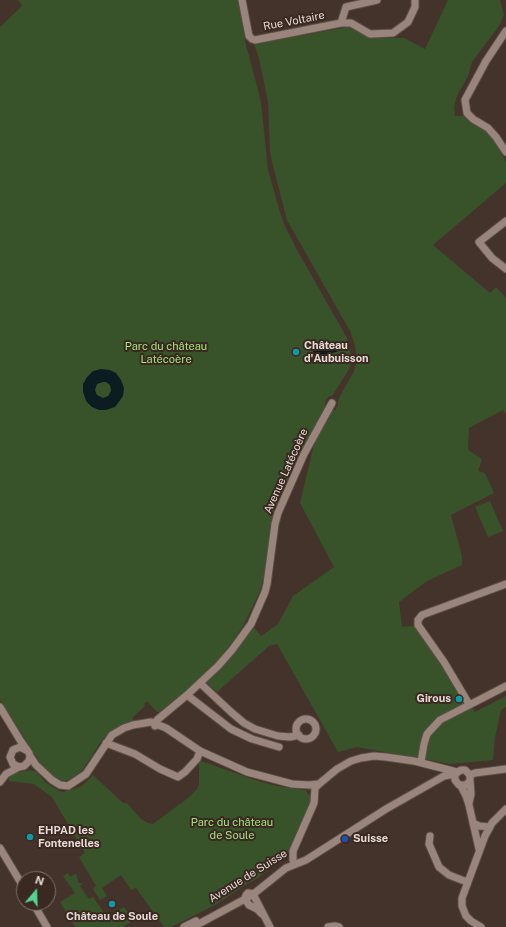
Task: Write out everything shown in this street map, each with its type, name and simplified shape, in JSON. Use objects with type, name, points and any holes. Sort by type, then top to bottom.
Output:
[{"type":"street","name":"Rue Voltaire","points":[[242,0],[249,36],[252,39],[341,23],[351,23],[370,34],[393,32],[408,22],[415,7],[415,0]]},
{"type":"street","name":"Rue Voltaire","points":[[341,23],[346,7],[377,0]]},
{"type":"street","points":[[506,31],[486,61],[465,100],[467,113],[472,119],[488,128],[506,152]]},
{"type":"street","points":[[506,221],[479,242],[492,258],[506,269]]},
{"type":"street","name":"Avenue Latécoère","points":[[156,724],[157,720],[218,666],[232,650],[250,624],[267,584],[275,524],[278,513],[304,454],[332,403]]},
{"type":"street","points":[[469,704],[444,662],[418,625],[418,620],[422,615],[506,584]]},
{"type":"street","points":[[200,683],[244,723],[255,729],[278,736],[290,737],[298,735]]},
{"type":"street","points":[[420,762],[427,734],[440,720],[506,686]]},
{"type":"street","points":[[187,695],[231,729],[252,739],[279,747]]},
{"type":"street","points":[[0,707],[36,766],[60,785],[68,786],[86,774],[91,769],[112,735],[124,728],[142,723],[156,724],[166,728],[200,752],[230,765],[262,776],[303,785],[319,784]]},
{"type":"street","points":[[0,782],[6,774],[10,755],[17,735]]},
{"type":"street","points":[[106,744],[135,754],[160,769],[178,777],[197,759],[200,752]]},
{"type":"street","points":[[13,750],[18,747],[28,753]]},
{"type":"street","points":[[6,774],[28,763],[28,753]]},
{"type":"street","points":[[295,862],[293,851],[313,806],[315,790],[319,784],[337,769],[351,761],[374,756],[420,762],[456,773],[461,770],[465,770],[470,778],[471,794],[469,805]]},
{"type":"street","points":[[10,760],[13,764],[19,767]]},
{"type":"street","points":[[437,780],[446,780],[466,785],[475,773],[506,769]]},
{"type":"street","points":[[456,773],[455,780],[466,796],[469,805],[479,850]]},
{"type":"street","name":"Avenue de Suisse","points":[[193,927],[248,895],[283,864],[295,862],[326,847],[444,776],[456,773]]},
{"type":"street","points":[[481,927],[468,918],[463,909],[462,898],[479,850],[490,827],[498,816],[506,809]]},
{"type":"street","points":[[473,823],[479,826],[490,827]]},
{"type":"street","points":[[430,836],[429,844],[439,867],[449,875],[467,882]]},
{"type":"street","points":[[0,848],[16,875]]},
{"type":"street","points":[[248,895],[249,905],[263,914],[270,927]]},
{"type":"street","name":"Avenue de Suisse","points":[[184,927],[248,895]]},
{"type":"street","points":[[38,911],[47,927]]},
{"type":"street","points":[[328,927],[339,927]]},
{"type":"green space","name":"Parc du château Latécoère","points":[[18,0],[238,0],[246,45],[261,103],[268,170],[280,212],[297,250],[347,338],[351,356],[350,368],[332,396],[328,397],[325,402],[325,407],[302,450],[281,498],[270,531],[264,576],[260,591],[243,626],[228,648],[210,669],[184,693],[159,712],[157,712],[147,701],[144,704],[145,706],[132,718],[134,721],[114,729],[101,741],[82,771],[69,780],[63,781],[55,778],[43,767],[0,700],[0,27],[22,6]]},
{"type":"green space","points":[[448,0],[500,0],[504,15],[499,26],[472,62],[468,76],[457,96],[454,107],[455,116],[464,116],[489,131],[506,162],[506,183],[433,245],[490,293],[496,287],[506,298],[506,414],[503,410],[469,428],[468,450],[482,459],[478,471],[485,473],[494,493],[451,515],[462,556],[462,565],[427,581],[399,602],[402,627],[414,626],[475,712],[506,696],[506,707],[501,710],[495,737],[493,760],[450,764],[357,747],[338,752],[277,644],[269,646],[217,692],[205,681],[252,625],[261,636],[278,624],[293,596],[334,567],[300,503],[316,436],[332,410],[335,410],[338,405],[338,400],[354,371],[357,361],[355,345],[350,331],[287,220],[272,162],[270,151],[268,102],[259,58],[254,44],[349,27],[370,38],[404,38],[425,49]]},
{"type":"green space","points":[[490,501],[503,531],[488,537],[475,507]]},
{"type":"green space","name":"Parc du château de Soule","points":[[201,761],[261,782],[305,790],[313,799],[296,839],[282,859],[258,878],[217,904],[171,927],[164,927],[136,888],[131,890],[121,875],[102,888],[107,896],[100,900],[93,889],[96,886],[79,857],[85,853],[52,797],[34,784],[9,781],[9,777],[12,774],[30,770],[37,772],[45,782],[59,791],[64,792],[82,786],[93,775],[123,803],[127,803],[141,819],[153,824],[188,798],[197,789],[199,784],[199,764]]},
{"type":"green space","points":[[68,873],[70,877],[75,874],[77,875],[78,883],[83,883],[80,886],[89,899],[93,897],[107,917],[124,907],[134,920],[123,927],[75,927],[60,902],[75,893],[63,876]]},
{"type":"shaded area","points":[[337,345],[339,351],[315,358],[313,351]]},
{"type":"shaded area","points":[[101,369],[110,370],[116,373],[121,380],[124,388],[123,396],[115,407],[106,410],[99,410],[92,407],[86,401],[83,392],[83,384],[93,371]],"holes":[[[106,382],[110,385],[111,391],[108,396],[103,398],[97,395],[95,390],[97,384]]]},
{"type":"place","name":"Château d'Aubuisson","points":[[296,352]]},
{"type":"place","name":"Girous","points":[[459,699]]},
{"type":"place","name":"EHPAD les Fontenelles","points":[[30,837]]},
{"type":"place","name":"Suisse","points":[[345,839]]},
{"type":"place","name":"Château de Soule","points":[[112,904]]}]
